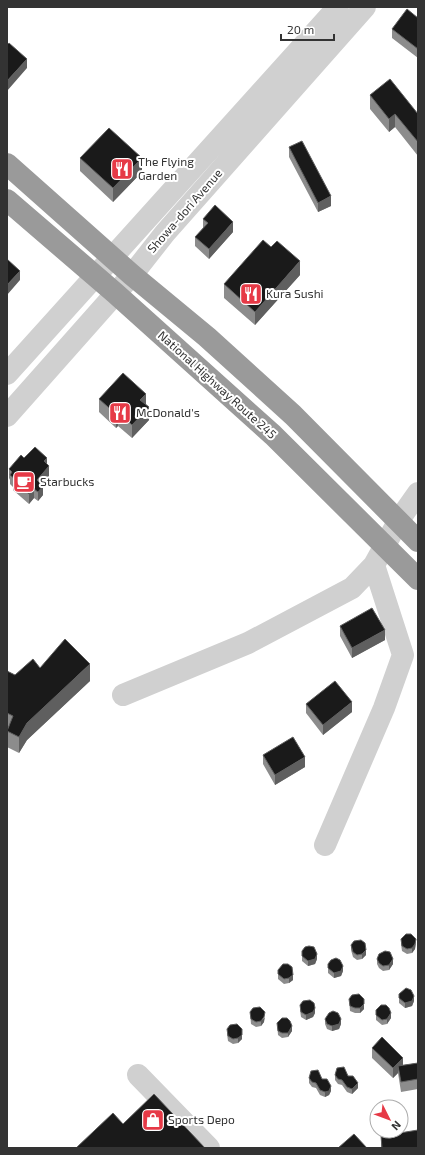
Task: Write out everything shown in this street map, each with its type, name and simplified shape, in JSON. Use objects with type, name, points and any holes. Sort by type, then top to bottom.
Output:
[{"type":"highway","points":[[7,164],[132,275],[208,337],[282,405],[399,520],[418,541]]},
{"type":"highway","name":"National Highway Route 245","points":[[7,200],[115,293],[273,435],[418,579]]},
{"type":"street","name":"Showa-dori Avenue","points":[[7,374],[338,7]]},
{"type":"street","name":"Showa-dori Avenue","points":[[7,416],[132,275],[165,233],[365,7]]},
{"type":"street","points":[[123,695],[248,643],[352,588],[374,565],[399,520],[418,493]]},
{"type":"street","points":[[325,845],[384,708],[403,655],[374,565]]},
{"type":"street","points":[[138,1076],[209,1148]]},
{"type":"building","points":[[407,9],[418,18],[418,49],[392,29]]},
{"type":"building","points":[[9,43],[27,59],[7,81],[7,45]]},
{"type":"building","points":[[390,79],[418,114],[418,142],[395,114],[389,119],[370,95]]},
{"type":"building","points":[[109,128],[142,158],[113,188],[80,158]]},
{"type":"building","points":[[302,141],[331,196],[318,203],[289,147]]},
{"type":"building","points":[[215,205],[233,222],[209,249],[195,237],[208,223],[203,219]]},
{"type":"building","points":[[263,240],[271,247],[277,241],[300,261],[255,312],[224,284]]},
{"type":"building","points":[[7,259],[20,271],[7,285]]},
{"type":"building","points":[[123,373],[146,394],[140,400],[149,407],[132,425],[118,412],[116,414],[99,399]]},
{"type":"building","points":[[35,447],[47,458],[44,461],[49,466],[37,480],[43,486],[38,492],[34,489],[29,494],[13,480],[15,479],[10,475],[12,472],[9,469],[21,455],[24,458]]},
{"type":"building","points":[[372,608],[385,630],[352,648],[340,626]]},
{"type":"building","points":[[65,639],[90,664],[27,723],[19,737],[7,731],[13,716],[7,713],[7,671],[15,675],[33,659],[40,668]]},
{"type":"building","points":[[335,681],[352,702],[323,725],[306,704]]},
{"type":"building","points":[[293,737],[305,757],[275,775],[263,755]]},
{"type":"building","points":[[406,934],[411,934],[416,939],[412,948],[407,949],[402,946],[401,939]]},
{"type":"building","points":[[361,940],[365,943],[366,950],[362,954],[357,955],[353,952],[351,945],[354,941]]},
{"type":"building","points":[[305,947],[314,947],[317,954],[315,959],[308,961],[302,956],[302,951]]},
{"type":"building","points":[[385,951],[390,952],[393,959],[389,965],[383,966],[377,959],[379,954]]},
{"type":"building","points":[[336,958],[340,960],[343,966],[341,971],[334,973],[328,968],[328,964],[331,960]]},
{"type":"building","points":[[283,964],[288,964],[292,967],[293,975],[289,978],[284,979],[278,974],[278,970]]},
{"type":"building","points":[[406,988],[411,990],[414,996],[412,1001],[405,1003],[399,998],[399,994]]},
{"type":"building","points":[[359,994],[364,999],[364,1004],[360,1008],[350,1006],[349,999],[352,995]]},
{"type":"building","points":[[310,1000],[314,1003],[315,1008],[313,1012],[306,1015],[301,1012],[300,1005],[303,1001]]},
{"type":"building","points":[[381,1005],[386,1005],[389,1008],[391,1013],[387,1019],[382,1020],[376,1015],[376,1010]]},
{"type":"building","points":[[260,1007],[265,1012],[264,1017],[261,1021],[256,1022],[251,1019],[250,1012],[253,1008]]},
{"type":"building","points":[[333,1011],[338,1013],[341,1019],[339,1024],[332,1026],[327,1024],[325,1019],[329,1013]]},
{"type":"building","points":[[282,1018],[287,1018],[292,1026],[288,1033],[278,1031],[277,1023]]},
{"type":"building","points":[[237,1024],[242,1029],[242,1035],[233,1039],[228,1036],[227,1029],[230,1025]]},
{"type":"building","points":[[382,1037],[403,1058],[393,1068],[372,1048]]},
{"type":"building","points":[[418,1063],[418,1079],[401,1082],[398,1066]]},
{"type":"building","points":[[344,1067],[348,1076],[353,1076],[358,1083],[352,1089],[347,1087],[342,1080],[338,1079],[335,1075],[337,1068]]},
{"type":"building","points":[[318,1070],[322,1079],[327,1079],[331,1086],[329,1091],[325,1092],[320,1090],[316,1083],[312,1082],[309,1078],[311,1071]]},
{"type":"building","points":[[154,1094],[205,1148],[76,1148],[113,1113],[123,1124]]},
{"type":"building","points":[[418,1130],[418,1148],[382,1148],[381,1139],[409,1139],[409,1131]]},
{"type":"building","points":[[354,1134],[367,1148],[338,1148]]},
{"type":"place","name":"The Flying Garden","points":[[122,169]]},
{"type":"place","name":"Kura Sushi","points":[[251,294]]},
{"type":"place","name":"McDonald's","points":[[120,413]]},
{"type":"place","name":"Starbucks","points":[[24,482]]},
{"type":"place","name":"Sports Depo","points":[[153,1120]]}]
